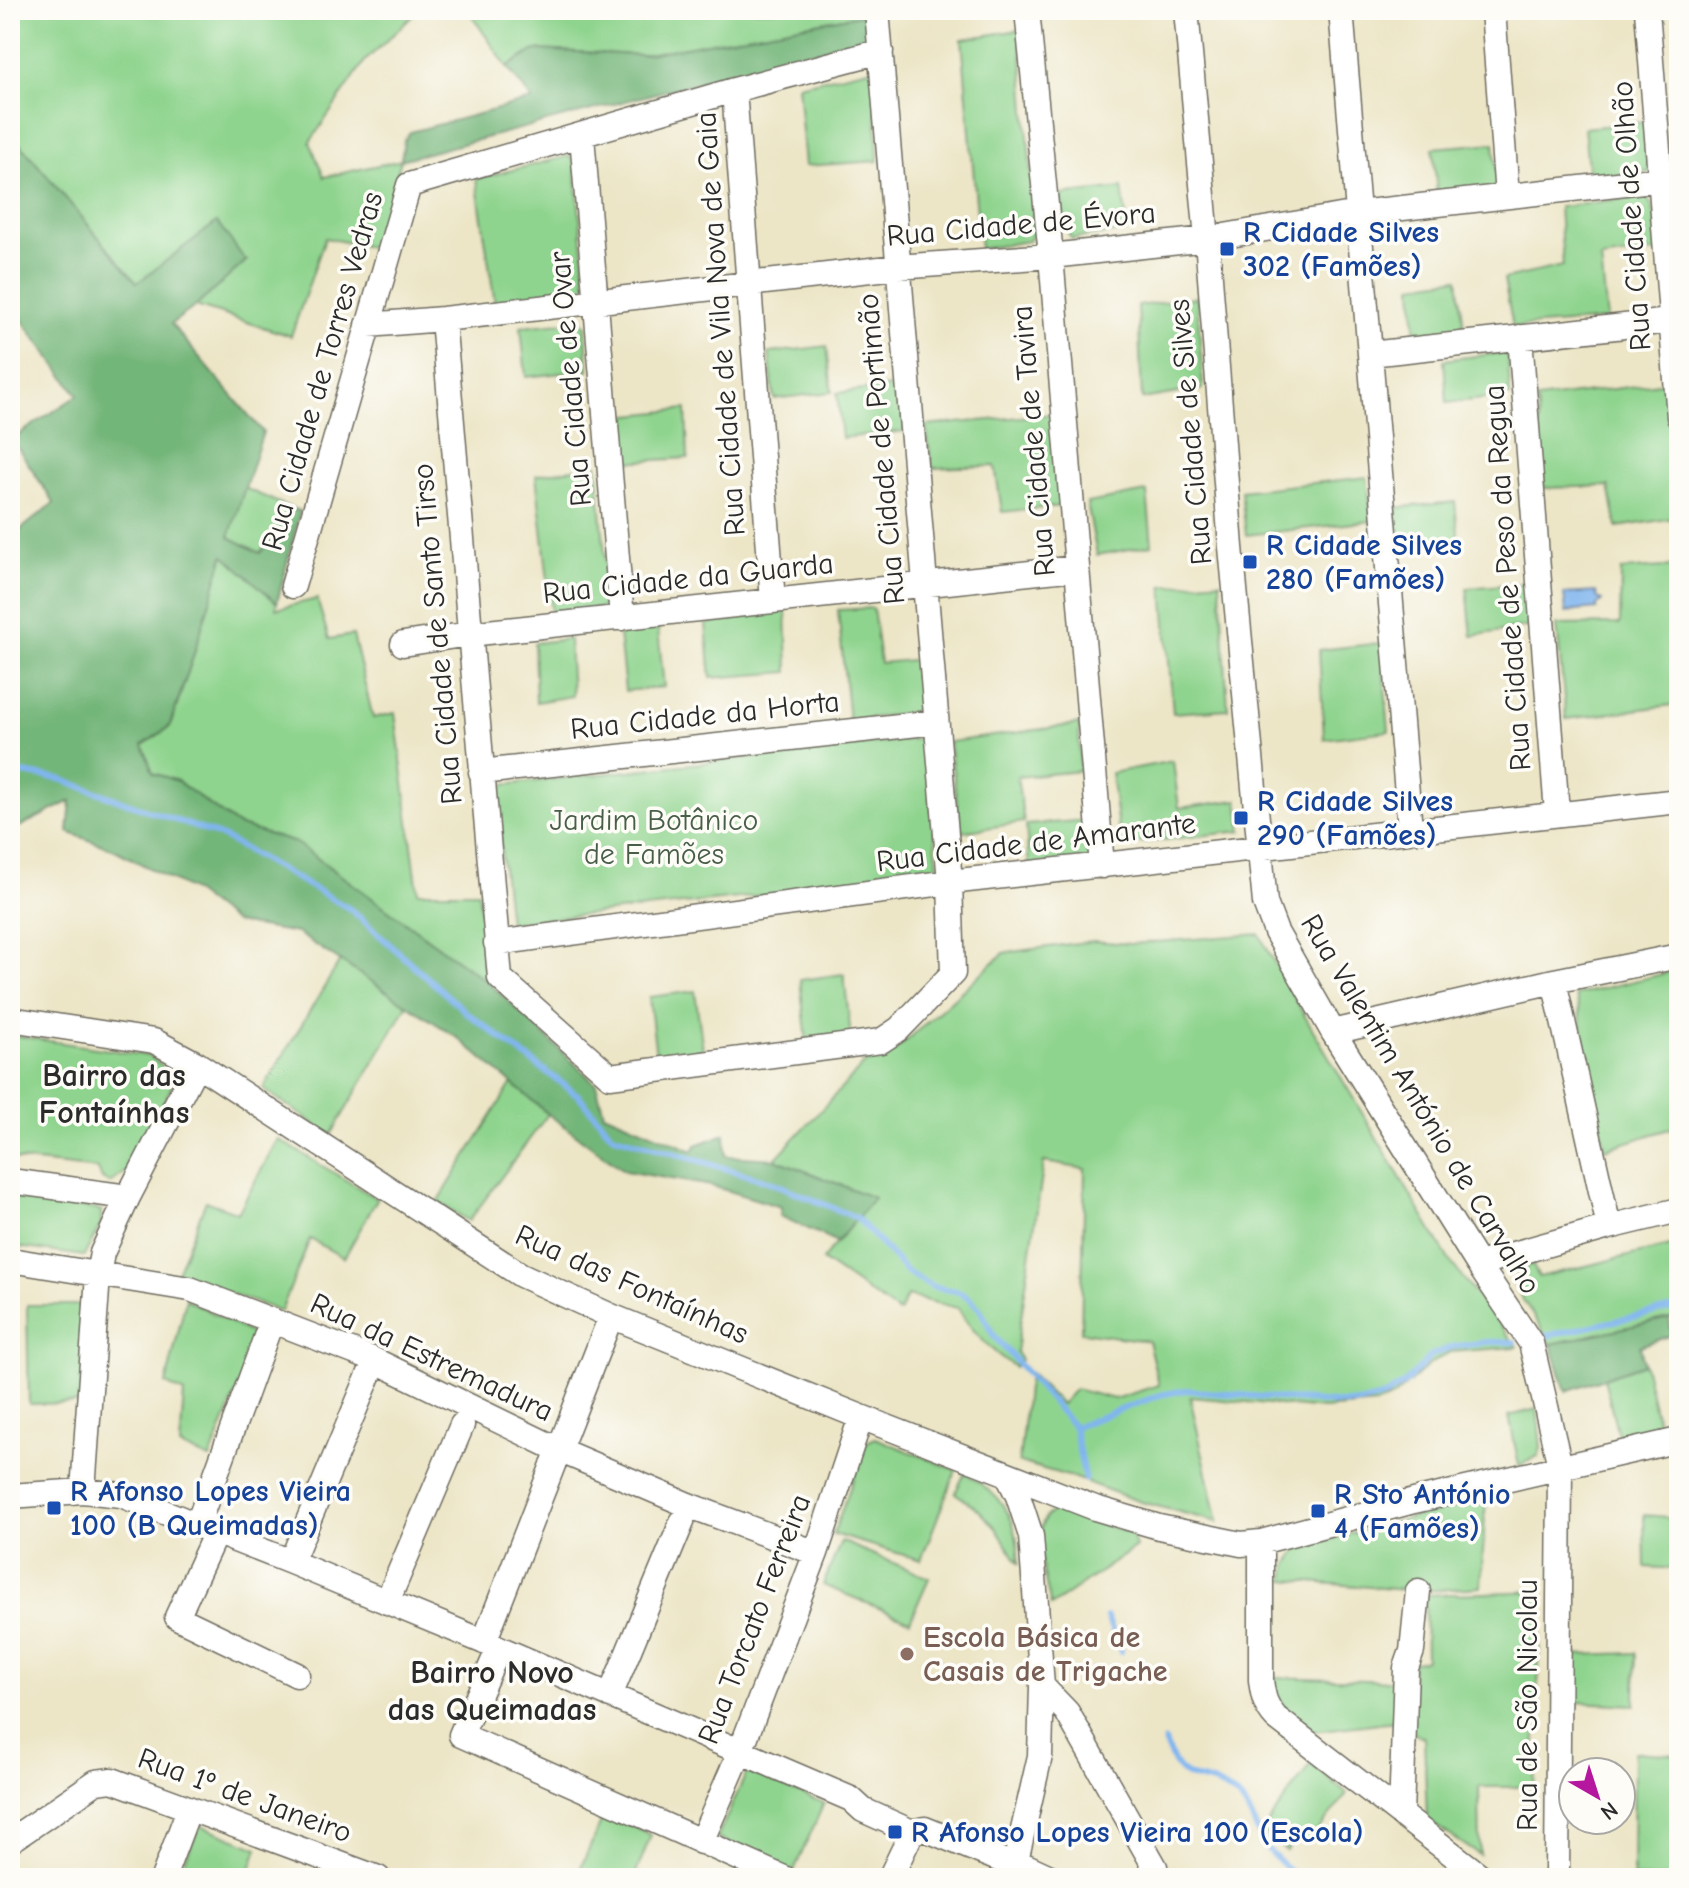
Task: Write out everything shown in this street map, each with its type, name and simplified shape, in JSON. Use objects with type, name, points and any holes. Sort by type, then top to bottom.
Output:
[{"type":"street","name":"Rua Cidade de Portimão","points":[[877,10],[950,882]]},
{"type":"street","name":"Rua Cidade de Tavira","points":[[1027,10],[1051,256],[1102,866]]},
{"type":"street","name":"Rua Cidade de Silves","points":[[1186,10],[1231,547],[1260,848]]},
{"type":"street","points":[[1341,10],[1410,829]]},
{"type":"street","points":[[1493,10],[1507,196]]},
{"type":"street","name":"Rua Cidade de Olhão","points":[[1647,10],[1670,178],[1679,417]]},
{"type":"street","name":"Rua Cidade de Torres Vedras","points":[[293,586],[409,185],[734,90],[881,51]]},
{"type":"street","name":"Rua Cidade de Vila Nova de Gaia","points":[[734,90],[773,601]]},
{"type":"street","name":"Rua Cidade de Ovar","points":[[582,136],[622,618]]},
{"type":"street","name":"Rua Cidade de Évora","points":[[368,325],[897,267],[1051,256],[1207,239],[1358,213],[1670,178]]},
{"type":"street","name":"Rua Cidade de Santo Tirso","points":[[443,319],[500,978],[610,1076],[881,1041],[899,1029],[953,973],[950,882]]},
{"type":"street","points":[[1370,354],[1675,320]]},
{"type":"street","name":"Rua Cidade de Peso da Regua","points":[[1520,337],[1557,813]]},
{"type":"street","name":"Rua Cidade da Guarda","points":[[403,644],[469,634],[1076,568]]},
{"type":"street","name":"Rua Cidade da Horta","points":[[481,772],[936,722]]},
{"type":"street","name":"Rua Cidade de Amarante","points":[[496,943],[950,882],[1679,801]]},
{"type":"street","name":"Rua Valentim António de Carvalho","points":[[1260,848],[1265,903],[1276,932],[1333,1032],[1531,1343]]},
{"type":"street","points":[[1333,1032],[1679,956]]},
{"type":"street","points":[[1554,981],[1609,1227]]},
{"type":"street","name":"Rua das Fontaínhas","points":[[10,1019],[154,1041],[197,1064],[521,1275],[611,1316],[861,1417],[1095,1508],[1159,1527],[1241,1544],[1261,1542],[1414,1501],[1679,1440]]},
{"type":"street","points":[[83,1491],[102,1253],[197,1064]]},
{"type":"street","points":[[10,1181],[128,1197]]},
{"type":"street","points":[[1478,1264],[1679,1210]]},
{"type":"street","name":"Rua da Estremadura","points":[[10,1260],[190,1289],[372,1359],[559,1450],[688,1505],[816,1553]]},
{"type":"street","points":[[611,1316],[559,1450],[461,1735],[784,1878]]},
{"type":"street","points":[[272,1320],[201,1515],[212,1541],[177,1617],[297,1675]]},
{"type":"street","name":"Rua de São Nicolau","points":[[1531,1343],[1560,1466],[1557,1878]]},
{"type":"street","points":[[291,1562],[370,1373]]},
{"type":"street","name":"Rua Torcato Ferreira","points":[[701,1842],[740,1752],[816,1553],[861,1417]]},
{"type":"street","points":[[387,1602],[462,1425]]},
{"type":"street","points":[[1007,1474],[1031,1536],[1042,1686],[1040,1756],[1014,1872]]},
{"type":"street","points":[[10,1496],[83,1491],[121,1495],[492,1645],[851,1799],[863,1810],[912,1832],[925,1829],[1014,1872]]},
{"type":"street","points":[[1031,1536],[1034,1520],[1042,1507],[1062,1494]]},
{"type":"street","points":[[610,1696],[682,1522]]},
{"type":"street","points":[[1261,1542],[1261,1680],[1267,1708],[1483,1878]]},
{"type":"street","points":[[1401,1815],[1406,1668],[1412,1651],[1418,1591]]},
{"type":"street","points":[[1042,1686],[1067,1712],[1148,1854],[1155,1867],[1150,1878]]},
{"type":"street","name":"Rua 1º de Janeiro","points":[[10,1841],[96,1782],[112,1780],[189,1809],[323,1868],[378,1878]]},
{"type":"street","points":[[163,1878],[189,1809]]},
{"type":"street","points":[[890,1878],[912,1832]]},
{"type":"street","points":[[1014,1872],[1026,1866],[1052,1878]]},
{"type":"green space","points":[[10,10],[419,10],[365,61],[310,142],[324,177],[401,160],[376,248],[325,238],[291,336],[196,306],[246,261],[137,283],[10,132]]},
{"type":"green space","points":[[468,10],[862,10],[865,14],[642,55],[535,50],[507,67]]},
{"type":"green space","points":[[865,14],[870,37],[401,160],[404,141],[410,132],[532,100],[507,67],[535,50],[642,55]]},
{"type":"green space","points":[[1020,30],[1035,232],[1028,241],[980,249],[962,39]]},
{"type":"green space","points":[[869,69],[875,74],[878,161],[805,166],[798,85]]},
{"type":"green space","points":[[1679,120],[1679,170],[1676,170],[1671,121]]},
{"type":"green space","points":[[1644,122],[1649,172],[1589,178],[1584,128]]},
{"type":"green space","points":[[10,132],[137,283],[217,222],[246,261],[171,324],[263,432],[229,537],[260,553],[293,509],[300,511],[277,603],[224,555],[169,727],[143,745],[153,773],[177,781],[237,825],[296,843],[490,984],[596,1084],[604,1113],[693,1151],[696,1145],[725,1134],[726,1156],[775,1159],[874,1198],[837,1242],[780,1216],[781,1207],[712,1186],[625,1171],[548,1114],[458,1038],[297,933],[235,923],[191,890],[115,850],[68,832],[71,801],[10,829],[10,538],[54,503],[12,439],[78,395],[10,304]]},
{"type":"green space","points":[[1494,143],[1498,189],[1437,195],[1433,148]]},
{"type":"green space","points":[[569,156],[575,163],[586,285],[576,293],[495,304],[476,179]]},
{"type":"green space","points":[[1122,188],[1128,231],[1072,239],[1064,227],[1061,195]]},
{"type":"green space","points":[[1645,196],[1655,214],[1660,251],[1601,259],[1607,320],[1513,327],[1504,279],[1563,266],[1559,207]]},
{"type":"green space","points":[[1458,278],[1465,336],[1416,342],[1413,285]]},
{"type":"green space","points":[[1197,297],[1203,389],[1142,399],[1138,306]]},
{"type":"green space","points":[[582,321],[586,326],[588,370],[526,377],[521,327]]},
{"type":"green space","points":[[827,346],[832,392],[774,399],[769,353]]},
{"type":"green space","points":[[1501,353],[1508,356],[1510,396],[1447,403],[1444,360]]},
{"type":"green space","points":[[1667,382],[1675,518],[1617,527],[1609,486],[1544,488],[1537,399]]},
{"type":"green space","points":[[901,386],[905,431],[842,438],[837,393]]},
{"type":"green space","points":[[686,409],[688,458],[622,462],[621,416]]},
{"type":"green space","points":[[1052,414],[1061,506],[1002,512],[995,466],[932,468],[926,426]]},
{"type":"green space","points":[[597,465],[609,602],[605,607],[552,616],[536,475]]},
{"type":"green space","points":[[1367,477],[1372,521],[1246,535],[1241,491]]},
{"type":"green space","points":[[244,488],[293,509],[260,553],[229,537]]},
{"type":"green space","points":[[1147,492],[1152,545],[1097,555],[1087,503]]},
{"type":"green space","points":[[1455,502],[1459,544],[1397,548],[1393,508]]},
{"type":"green space","points":[[224,554],[277,603],[276,609],[317,599],[329,639],[353,635],[373,718],[395,713],[418,892],[478,892],[490,984],[296,843],[237,825],[177,781],[153,773],[143,745],[170,727]]},
{"type":"green space","points":[[1679,566],[1679,704],[1566,719],[1557,625],[1620,624],[1621,570]]},
{"type":"green space","points":[[1220,581],[1228,709],[1173,713],[1163,586]]},
{"type":"green space","points":[[1529,583],[1531,626],[1472,636],[1467,588]]},
{"type":"green space","points":[[873,608],[880,663],[922,659],[926,710],[849,721],[838,610]]},
{"type":"green space","points":[[786,610],[788,672],[711,678],[706,624]]},
{"type":"green space","points":[[658,629],[664,687],[625,691],[619,634]]},
{"type":"green space","points":[[569,639],[572,696],[536,702],[534,643]]},
{"type":"green space","points":[[1381,643],[1389,731],[1324,739],[1319,650]]},
{"type":"green space","points":[[1079,724],[1080,771],[1017,777],[1024,822],[961,832],[949,742]]},
{"type":"green space","name":"Jardim Botânico de Famões","points":[[924,738],[939,876],[509,923],[494,786]]},
{"type":"green space","points":[[1173,761],[1179,808],[1238,800],[1242,831],[1120,845],[1111,773]]},
{"type":"green space","points":[[1088,820],[1091,863],[1029,868],[1026,825]]},
{"type":"green space","points":[[1259,934],[1449,1260],[1517,1347],[1450,1352],[1430,1364],[1393,1397],[1376,1404],[1324,1409],[1190,1397],[1218,1522],[1141,1502],[1019,1462],[1030,1373],[1061,1404],[1075,1389],[1114,1399],[1159,1385],[1148,1341],[1081,1332],[1085,1169],[1044,1162],[1016,1352],[1021,1360],[1015,1367],[983,1341],[958,1308],[907,1296],[899,1313],[822,1260],[873,1198],[775,1159],[865,1063],[894,1052],[1004,953],[1093,941],[1130,944]]},
{"type":"green space","points":[[340,961],[407,1005],[331,1135],[263,1089]]},
{"type":"green space","points":[[1679,970],[1679,1126],[1605,1149],[1576,995]]},
{"type":"green space","points":[[844,974],[851,1037],[807,1042],[800,980]]},
{"type":"green space","points":[[695,991],[703,1050],[656,1056],[649,997]]},
{"type":"green space","points":[[10,1035],[149,1056],[165,1069],[171,1088],[127,1171],[110,1183],[102,1179],[98,1169],[10,1159]]},
{"type":"green space","points":[[512,1083],[548,1114],[469,1221],[438,1202]]},
{"type":"green space","points":[[278,1139],[377,1199],[344,1258],[310,1239],[281,1311],[176,1275],[206,1201],[238,1213]]},
{"type":"green space","points":[[10,1197],[101,1210],[101,1224],[84,1256],[10,1246]]},
{"type":"green space","points":[[1679,1244],[1679,1316],[1551,1344],[1515,1287],[1515,1278],[1532,1264],[1539,1277]]},
{"type":"green space","points":[[186,1299],[258,1337],[210,1459],[180,1446],[184,1393],[166,1384]]},
{"type":"green space","points":[[27,1305],[88,1305],[83,1403],[29,1404]]},
{"type":"green space","points":[[1669,1318],[1672,1335],[1640,1346],[1644,1364],[1566,1391],[1551,1344]]},
{"type":"green space","points":[[1644,1364],[1659,1429],[1619,1439],[1604,1378]]},
{"type":"green space","points":[[1537,1409],[1541,1448],[1538,1456],[1519,1466],[1509,1416]]},
{"type":"green space","points":[[875,1438],[956,1470],[921,1560],[833,1534],[867,1442]]},
{"type":"green space","points":[[965,1473],[989,1490],[1008,1513],[1016,1535],[1019,1564],[996,1528],[978,1509],[955,1493]]},
{"type":"green space","points":[[1486,1497],[1481,1587],[1418,1591],[1285,1580],[1287,1566],[1299,1548],[1482,1501]]},
{"type":"green space","points":[[1060,1510],[1132,1534],[1136,1547],[1051,1606],[1041,1559],[1040,1533],[1048,1515]]},
{"type":"green space","points":[[1644,1515],[1679,1518],[1679,1569],[1645,1567]]},
{"type":"green space","points":[[841,1541],[929,1578],[910,1621],[823,1585]]},
{"type":"green space","points":[[1542,1591],[1534,1787],[1479,1787],[1480,1855],[1427,1820],[1424,1737],[1410,1732],[1413,1662],[1426,1660],[1425,1595]]},
{"type":"green space","points":[[1636,1653],[1635,1705],[1575,1702],[1574,1655]]},
{"type":"green space","points":[[1274,1677],[1396,1681],[1395,1721],[1314,1731],[1272,1693]]},
{"type":"green space","points":[[1634,1752],[1679,1755],[1679,1878],[1633,1878],[1633,1836],[1637,1836],[1637,1756],[1634,1756]]},
{"type":"green space","points":[[1311,1764],[1347,1794],[1307,1844],[1296,1839],[1286,1851],[1262,1831]]},
{"type":"green space","points":[[747,1772],[824,1803],[793,1873],[717,1838]]},
{"type":"green space","points":[[605,1813],[651,1835],[634,1878],[576,1878]]},
{"type":"green space","points":[[200,1825],[258,1848],[248,1878],[216,1878],[182,1867]]},
{"type":"water","points":[[1596,592],[1602,601],[1597,609],[1566,612],[1564,594]]},
{"type":"waterway","points":[[10,771],[60,779],[223,837],[350,909],[467,1013],[579,1096],[612,1135],[771,1182],[857,1218],[907,1272],[933,1287],[956,1291],[968,1297],[980,1309],[994,1336],[1074,1427],[1085,1480]]},
{"type":"waterway","points":[[1546,1336],[1679,1307]]},
{"type":"waterway","points":[[1074,1427],[1160,1395],[1185,1390],[1359,1403],[1385,1396],[1405,1383],[1432,1355],[1451,1347],[1514,1342]]},
{"type":"waterway","points":[[1107,1617],[1121,1652]]},
{"type":"waterway","points":[[1165,1742],[1172,1758],[1186,1775],[1224,1787],[1241,1800],[1267,1848],[1299,1878]]},
{"type":"place","name":"R Cidade Silves 302 (Famões)","points":[[1227,249]]},
{"type":"place","name":"R Cidade Silves 280 (Famões)","points":[[1250,562]]},
{"type":"place","name":"R Cidade Silves 290 (Famões)","points":[[1241,818]]},
{"type":"place","name":"R Afonso Lopes Vieira 100 (B Queimadas)","points":[[54,1508]]},
{"type":"place","name":"R Sto António 4 (Famões)","points":[[1318,1511]]},
{"type":"place","name":"Escola Básica de Casais de Trigache","points":[[907,1654]]},
{"type":"place","name":"R Afonso Lopes Vieira 100 (Escola)","points":[[895,1832]]},
{"type":"district","name":"Bairro das Fontaínhas","points":[[114,1094]]},
{"type":"district","name":"Bairro Novo das Queimadas","points":[[492,1690]]}]
